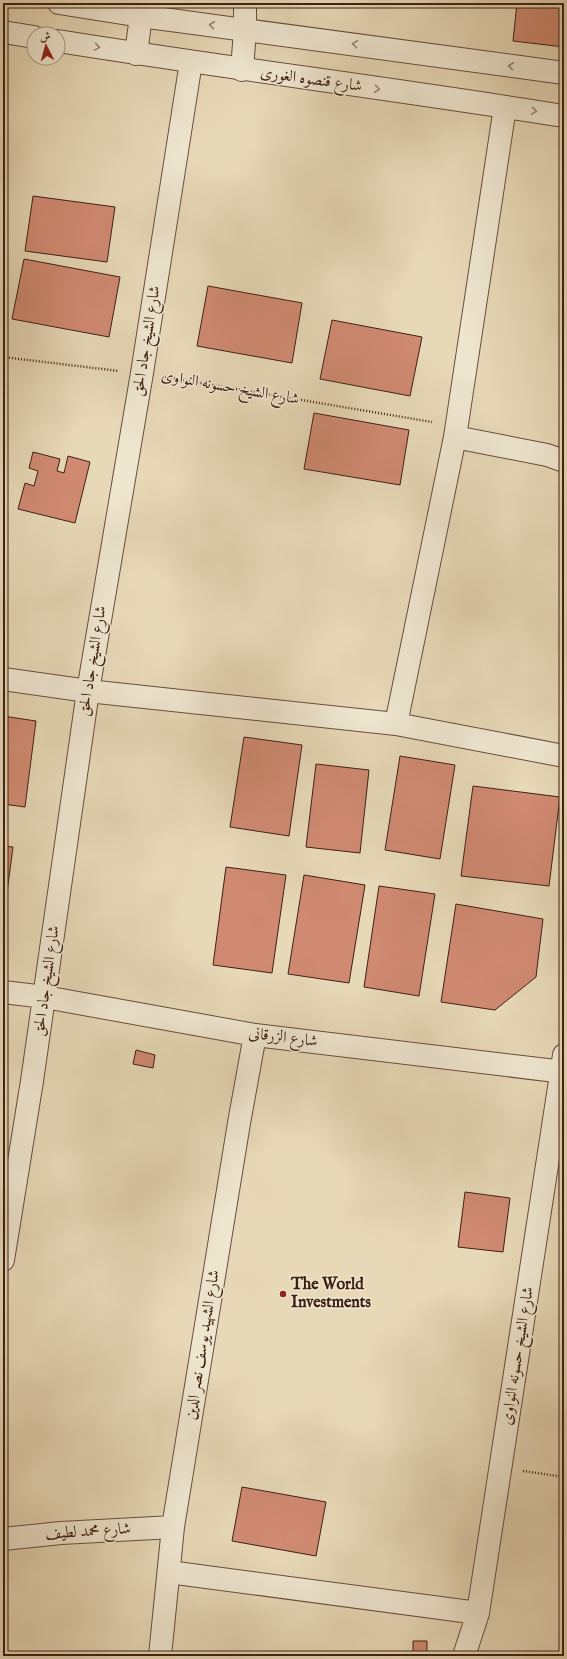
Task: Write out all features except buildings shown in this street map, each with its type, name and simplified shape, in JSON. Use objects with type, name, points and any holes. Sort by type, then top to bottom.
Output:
[{"type":"street","points":[[59,3],[144,9],[245,30],[564,73]]},
{"type":"street","points":[[242,70],[245,30],[245,3]]},
{"type":"street","points":[[136,54],[144,9]]},
{"type":"street","points":[[3,32],[26,36]]},
{"type":"street","name":"شارع قنصوه الغورى","points":[[66,42],[242,70],[564,116]]},
{"type":"street","name":"شارع الشيخ جاد الحق","points":[[3,1260],[44,997],[88,690],[142,373],[191,62]]},
{"type":"street","points":[[396,724],[456,432],[505,107]]},
{"type":"street","points":[[456,432],[547,455],[564,461]]},
{"type":"street","points":[[3,679],[88,690],[396,724],[564,756]]},
{"type":"street","name":"شارع الزرقانى","points":[[3,992],[44,997],[255,1034],[563,1066]]},
{"type":"street","name":"شارع الشهيد يوسف نصر الدين","points":[[160,1656],[173,1527],[255,1034]]},
{"type":"street","name":"شارع الشيخ حسونه النواوى","points":[[464,1656],[478,1613],[563,1066]]},
{"type":"street","name":"شارع محمد لطيف","points":[[3,1539],[61,1533],[173,1527]]},
{"type":"street","points":[[169,1572],[478,1613]]},
{"type":"path","name":"شارع الشيخ حسونه النواوى","points":[[3,357],[142,373],[456,432]]},
{"type":"path","points":[[501,1468],[564,1477]]},
{"type":"place","name":"The World Investments","points":[[283,1294]]}]
